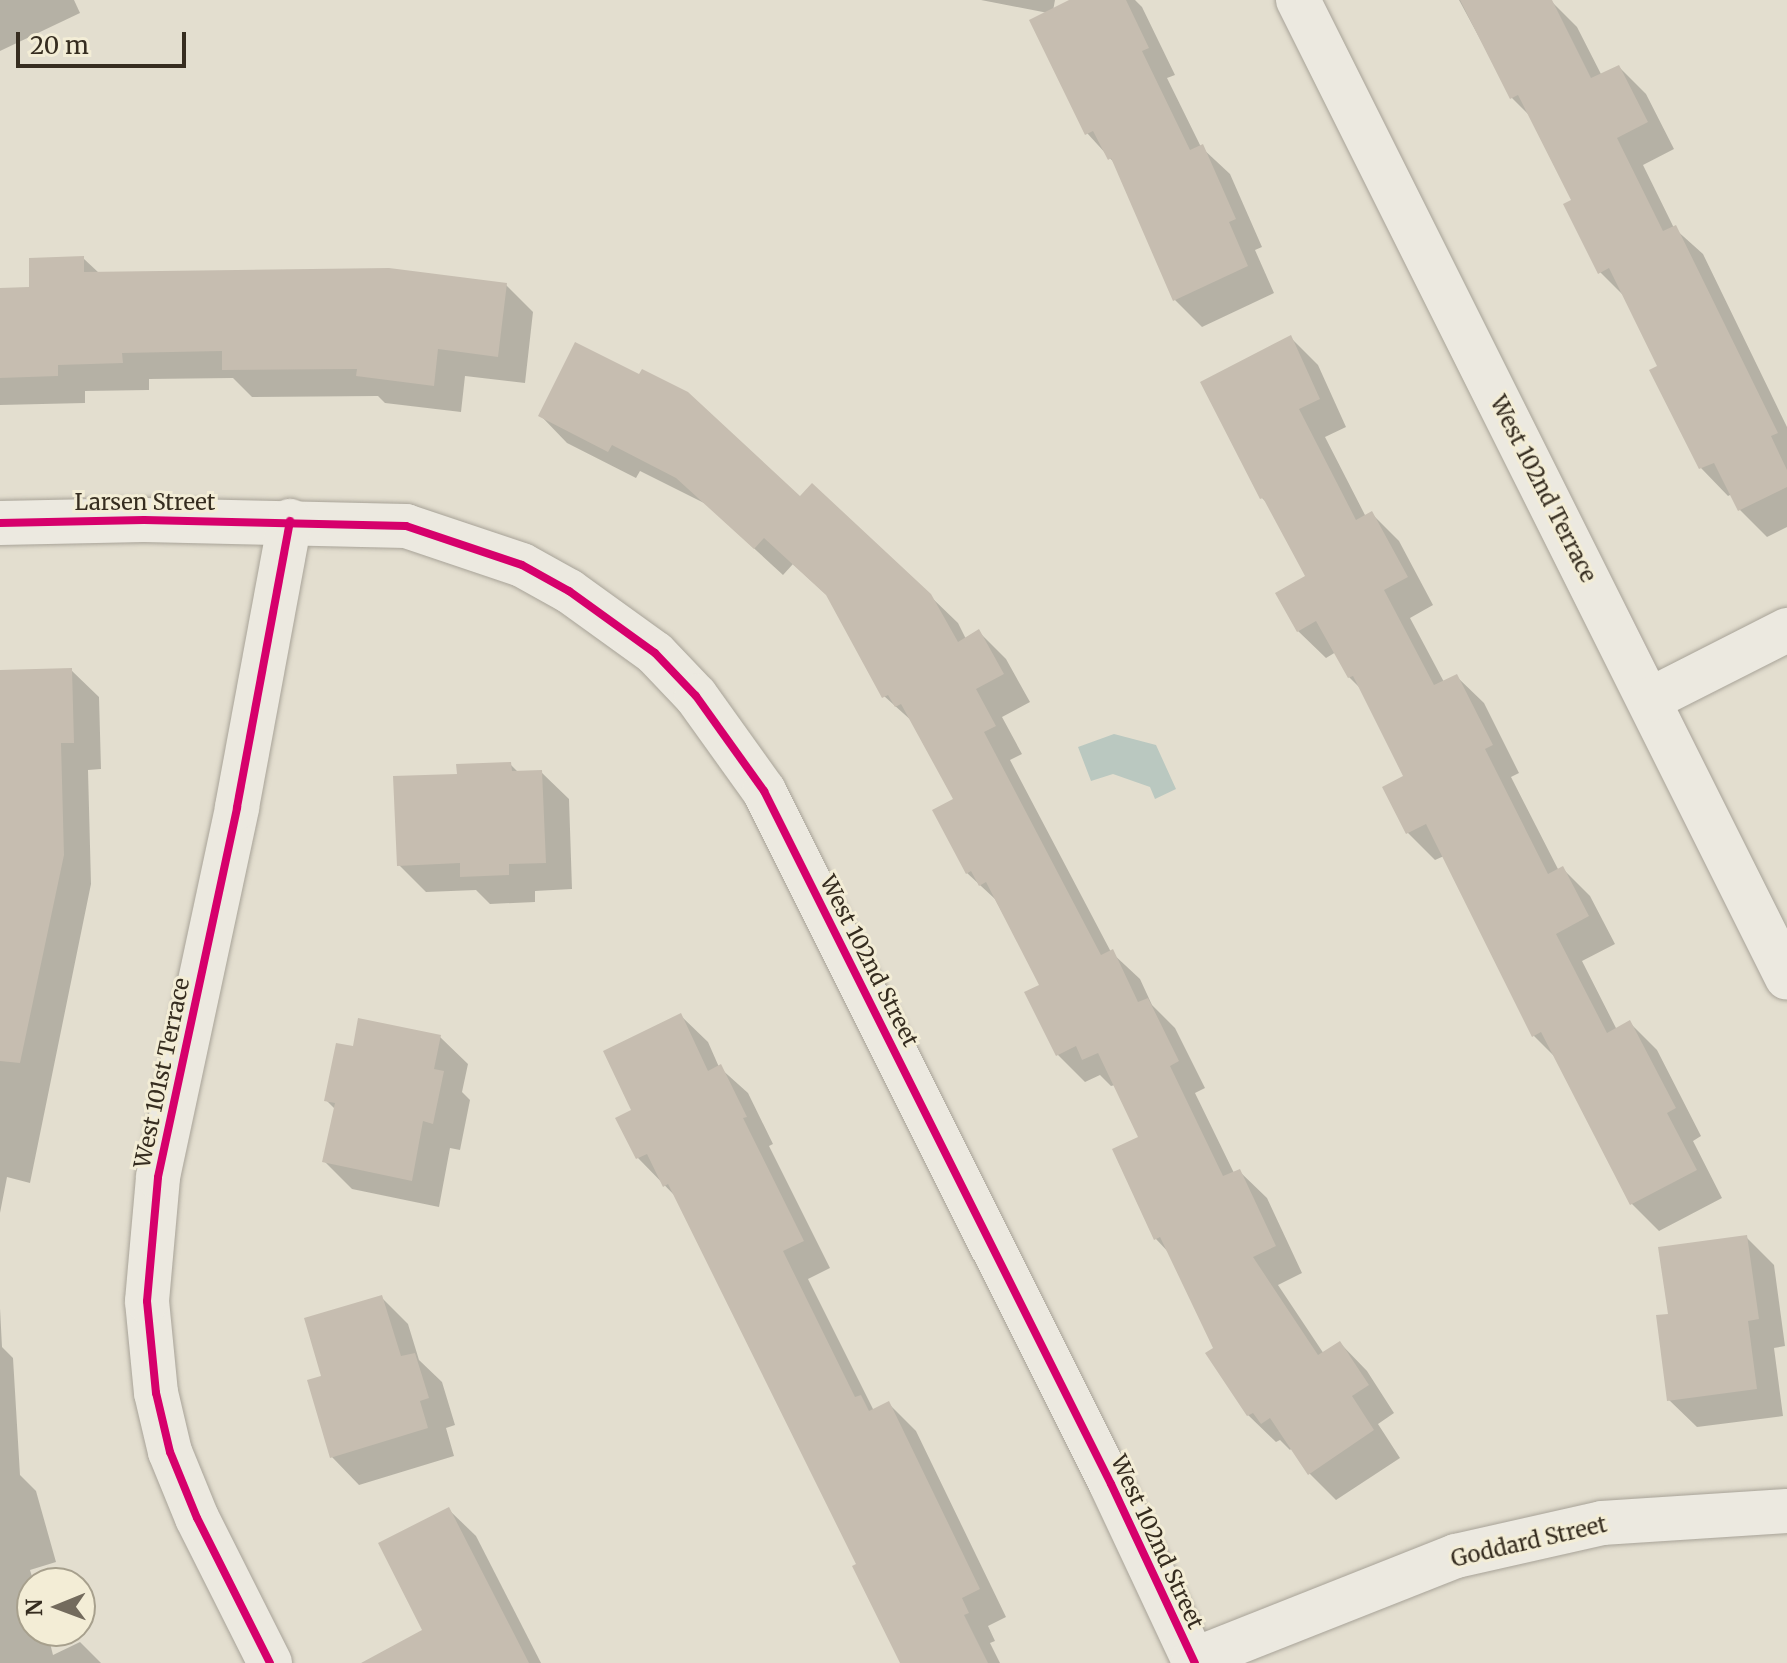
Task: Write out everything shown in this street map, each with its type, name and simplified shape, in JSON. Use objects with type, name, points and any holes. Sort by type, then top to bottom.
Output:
[{"type":"street","name":"West 102nd Terrace","points":[[1298,0],[1787,978]]},
{"type":"street","name":"Larsen Street","points":[[0,523],[290,521]]},
{"type":"street","name":"West 102nd Street","points":[[290,521],[406,526],[522,565],[613,620],[655,653],[696,696],[764,791],[1111,1484],[1194,1662]]},
{"type":"street","name":"West 101st Terrace","points":[[270,1663],[197,1518],[170,1452],[156,1393],[147,1301],[158,1177],[237,807],[290,521]]},
{"type":"street","points":[[1649,700],[1787,630]]},
{"type":"street","name":"Goddard Street","points":[[1194,1662],[1456,1556],[1602,1523],[1787,1511]]},
{"type":"shaded area","points":[[1114,734],[1156,745],[1176,789],[1155,799],[1150,787],[1113,774],[1091,781],[1078,747]]},
{"type":"building","points":[[1069,0],[1126,0],[1149,48],[1142,51],[1190,150],[1203,144],[1236,219],[1229,222],[1248,266],[1173,301],[1111,158],[1108,160],[1093,131],[1085,135],[1029,20]]},
{"type":"building","points":[[1460,0],[1552,0],[1591,78],[1619,65],[1648,122],[1617,138],[1663,231],[1676,225],[1778,433],[1771,436],[1787,470],[1787,487],[1738,511],[1714,463],[1699,469],[1649,370],[1657,366],[1609,268],[1598,274],[1563,204],[1571,200],[1518,95],[1510,99]]},
{"type":"building","points":[[84,256],[84,272],[389,268],[507,283],[498,357],[438,349],[434,386],[356,376],[357,369],[222,370],[222,351],[122,353],[123,363],[58,365],[58,376],[0,378],[0,288],[29,287],[29,258]]},
{"type":"building","points":[[1291,335],[1320,399],[1299,409],[1356,520],[1372,511],[1408,577],[1384,590],[1434,685],[1457,674],[1493,745],[1485,749],[1548,874],[1563,866],[1589,916],[1556,934],[1607,1033],[1630,1020],[1676,1108],[1667,1113],[1697,1170],[1630,1205],[1541,1032],[1532,1037],[1426,824],[1406,834],[1382,787],[1403,776],[1353,676],[1348,678],[1316,621],[1297,632],[1275,593],[1305,576],[1263,498],[1260,499],[1200,382]]},
{"type":"building","points":[[575,342],[639,374],[642,369],[688,392],[800,496],[812,483],[931,594],[958,642],[979,629],[1004,674],[976,689],[996,726],[984,732],[1101,955],[1113,949],[1138,1002],[1148,998],[1179,1061],[1170,1066],[1223,1176],[1240,1169],[1276,1246],[1253,1257],[1318,1355],[1340,1341],[1369,1385],[1352,1396],[1374,1430],[1308,1475],[1270,1418],[1261,1424],[1253,1413],[1247,1416],[1205,1353],[1213,1348],[1160,1237],[1154,1240],[1112,1149],[1138,1137],[1098,1053],[1082,1060],[1076,1046],[1056,1056],[1024,992],[1039,985],[986,882],[979,886],[971,871],[966,874],[932,810],[953,799],[901,704],[895,707],[888,695],[882,698],[826,595],[764,538],[754,549],[676,478],[612,445],[608,452],[538,416]]},
{"type":"building","points":[[72,668],[74,743],[61,743],[64,855],[20,1063],[0,1061],[0,670]]},
{"type":"building","points":[[511,762],[512,771],[542,770],[546,863],[509,864],[509,875],[460,877],[460,863],[397,866],[393,776],[457,774],[456,764]]},
{"type":"building","points":[[681,1013],[708,1071],[721,1064],[747,1117],[743,1118],[804,1241],[783,1251],[855,1397],[861,1395],[869,1411],[889,1401],[980,1589],[962,1598],[969,1613],[964,1615],[988,1663],[900,1663],[852,1566],[856,1564],[668,1184],[663,1187],[647,1154],[636,1159],[615,1118],[631,1110],[603,1051]]},
{"type":"building","points":[[358,1018],[441,1035],[434,1069],[444,1071],[433,1124],[423,1121],[412,1181],[322,1162],[335,1103],[324,1101],[336,1043],[353,1046]]},
{"type":"building","points":[[1747,1235],[1759,1319],[1748,1321],[1757,1389],[1667,1401],[1656,1315],[1668,1314],[1658,1247]]},
{"type":"building","points":[[382,1295],[401,1356],[415,1353],[429,1398],[420,1401],[428,1428],[330,1458],[307,1380],[321,1376],[304,1318]]},
{"type":"building","points":[[449,1507],[529,1663],[361,1663],[422,1630],[378,1543]]},
{"type":"cycle path","points":[[0,523],[144,520],[406,526],[522,565],[569,591],[655,653],[696,696],[764,791],[1111,1484],[1195,1663]]},
{"type":"cycle path","points":[[270,1663],[197,1518],[170,1452],[156,1393],[147,1301],[158,1177],[237,807],[290,521]]}]
